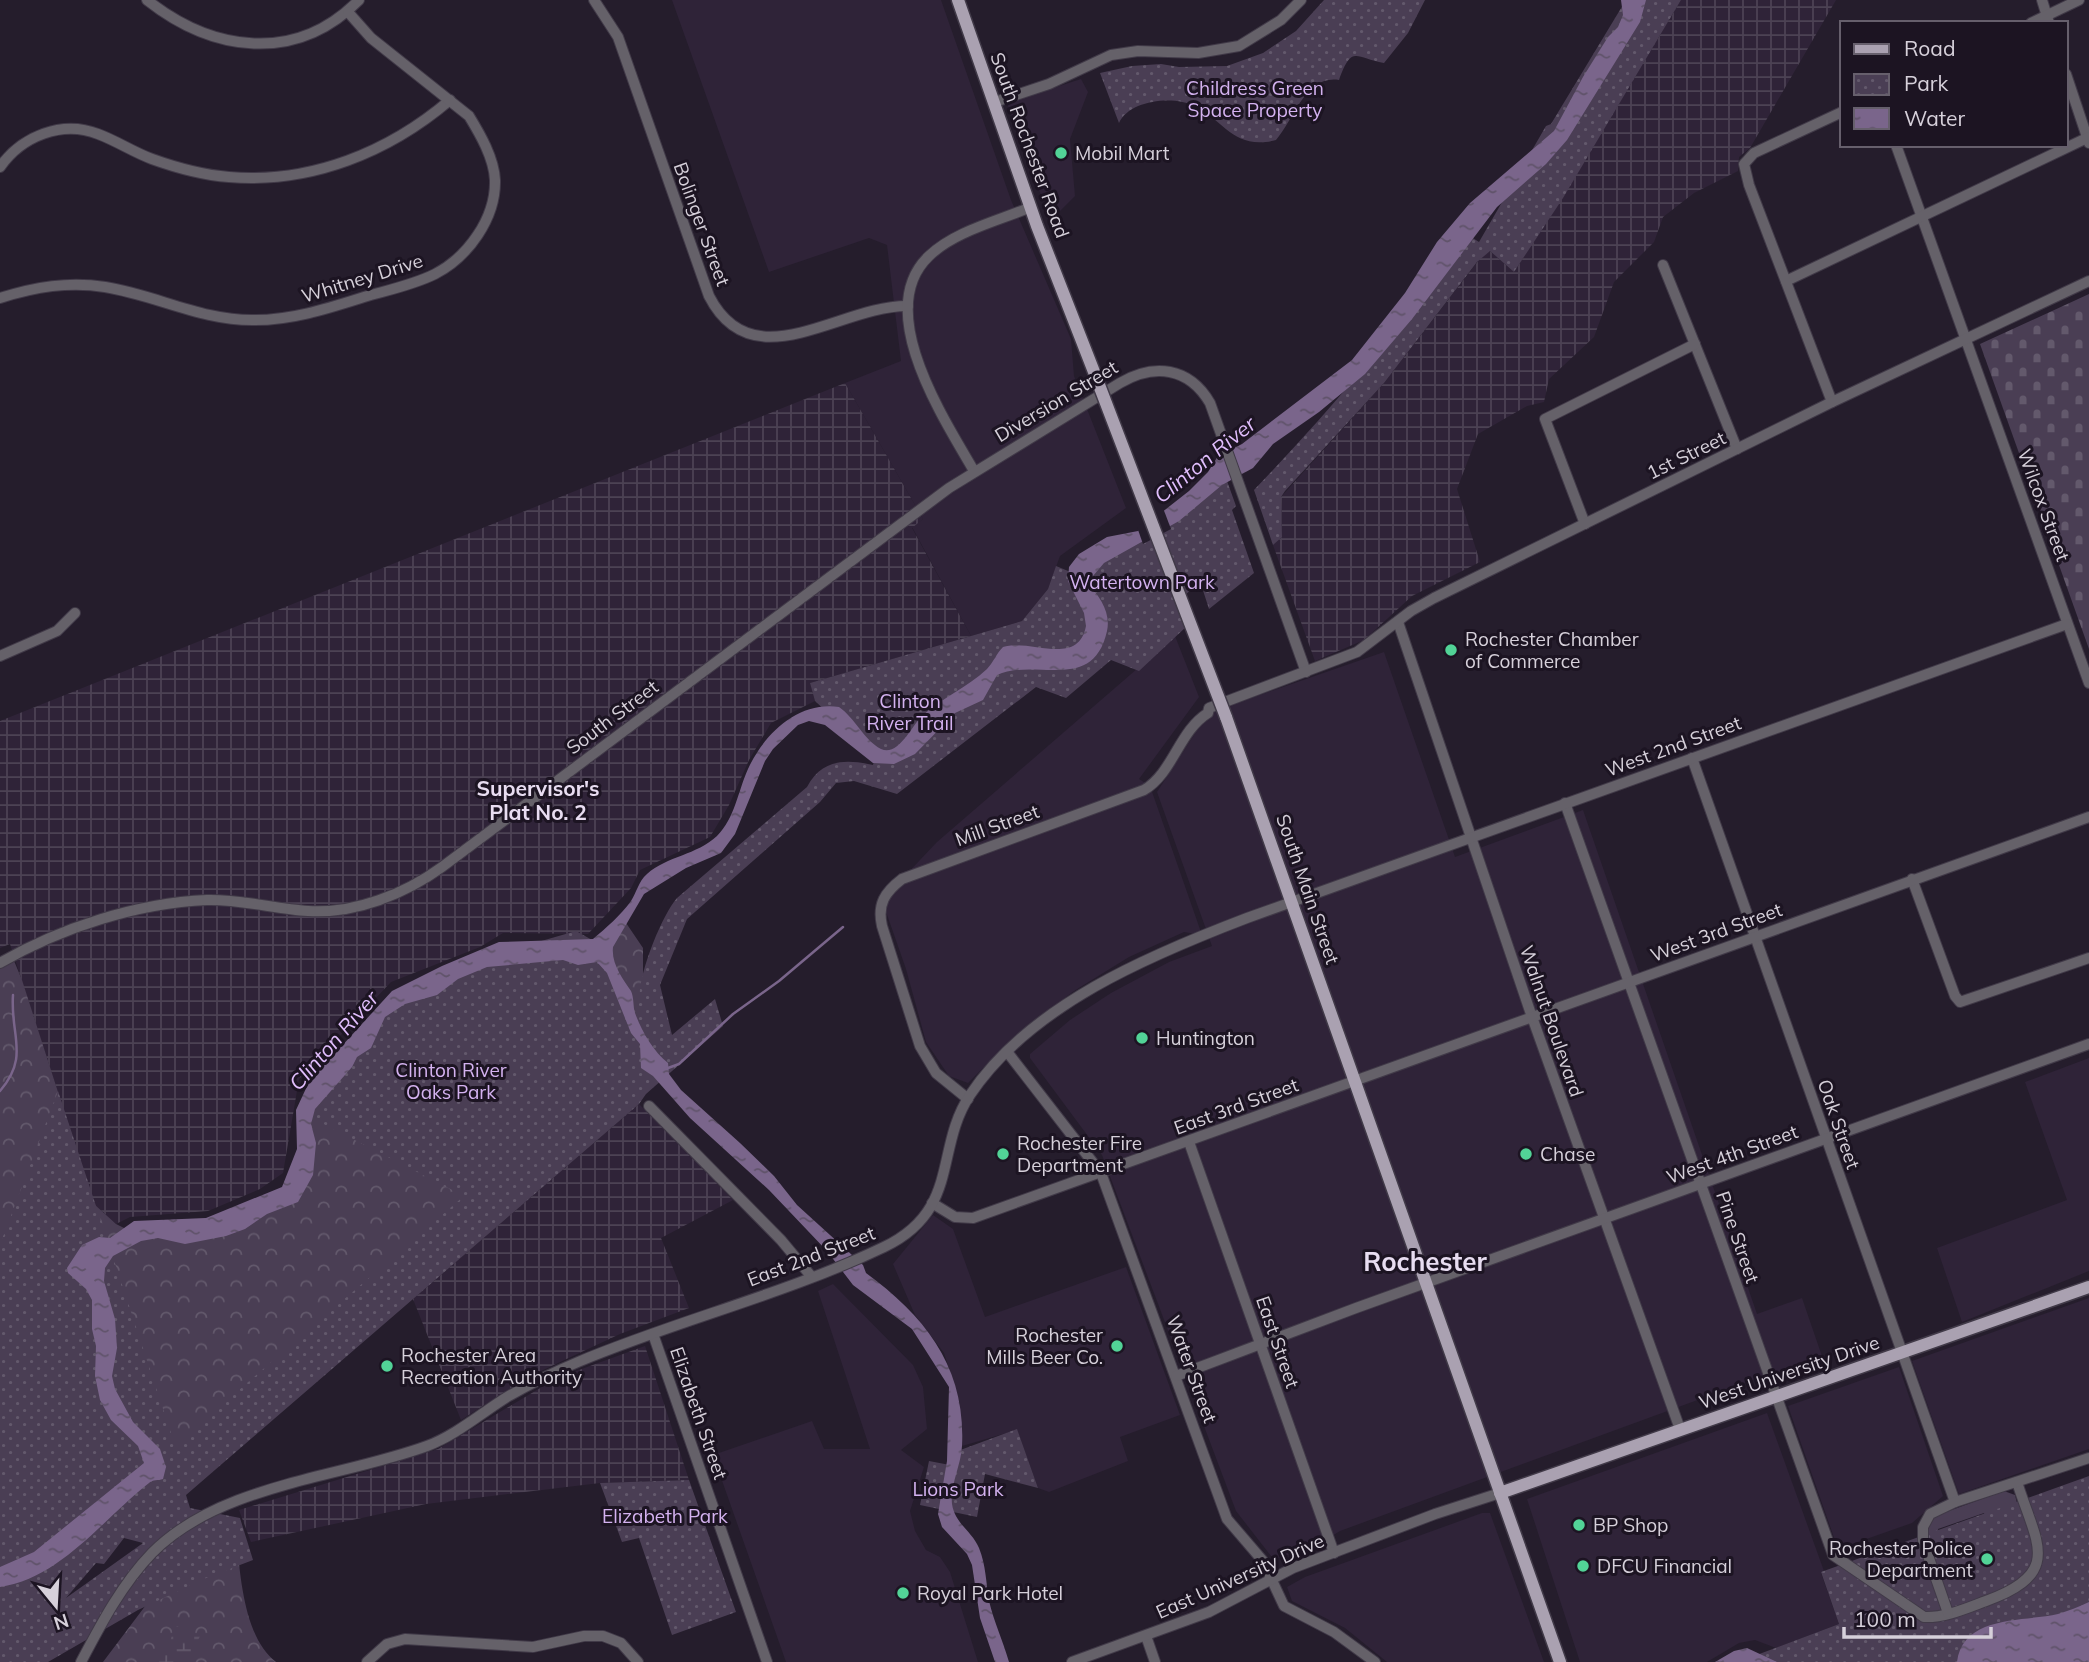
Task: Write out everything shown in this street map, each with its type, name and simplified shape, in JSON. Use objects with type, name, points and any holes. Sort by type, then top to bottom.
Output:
[{"type":"main road","name":"South Rochester Road","points":[[958,0],[1067,302]]},
{"type":"main road","name":"South Main Street","points":[[1067,302],[1226,717],[1560,1662]]},
{"type":"main road","name":"West University Drive","points":[[1500,1493],[2089,1287]]},
{"type":"street","points":[[147,0],[197,33],[240,43],[259,44],[300,37],[323,27],[348,12],[359,0]]},
{"type":"street","name":"Bolinger Street","points":[[594,0],[618,37],[709,296],[721,317],[736,330],[767,338],[785,337],[841,318],[892,306],[908,306]]},
{"type":"street","points":[[2042,0],[2048,19],[2078,0]]},
{"type":"street","points":[[995,103],[1049,84],[1111,55],[1138,51],[1198,53],[1239,46],[1281,20],[1300,1]]},
{"type":"street","name":"Whitney Drive","points":[[0,298],[40,287],[79,284],[108,287],[209,317],[257,320],[317,311],[433,275],[463,255],[475,239],[494,198],[495,178],[486,148],[469,116],[371,38],[348,12]]},
{"type":"street","points":[[1786,281],[2088,139],[2068,80]]},
{"type":"street","points":[[0,167],[17,149],[34,138],[62,129],[99,134],[149,158],[205,174],[230,177],[291,175],[326,168],[362,156],[418,125],[450,100]]},
{"type":"street","points":[[1832,402],[1744,164],[1754,153],[1840,113]]},
{"type":"street","name":"Wilcox Street","points":[[1897,147],[2089,683]]},
{"type":"street","points":[[974,471],[919,365],[911,336],[908,306],[916,273],[940,247],[1031,207]]},
{"type":"street","points":[[1663,265],[1737,449]]},
{"type":"street","name":"1st Street","points":[[1306,672],[1357,652],[1424,604],[1832,402],[2089,281]]},
{"type":"street","points":[[1585,524],[1545,419],[1695,344]]},
{"type":"street","name":"Diversion Street","points":[[974,471],[1128,378],[1149,370],[1174,372],[1200,387],[1210,403],[1306,672]]},
{"type":"street","name":"South Street","points":[[0,963],[54,938],[131,911],[210,900],[323,912],[355,907],[409,887],[442,867],[816,585],[974,471]]},
{"type":"street","points":[[0,656],[57,631],[75,613]]},
{"type":"street","name":"Walnut Boulevard","points":[[1398,622],[1532,1017],[1680,1429]]},
{"type":"street","name":"West 2nd Street","points":[[1292,901],[2067,624]]},
{"type":"street","name":"Mill Street","points":[[968,1098],[936,1073],[920,1046],[882,926],[880,907],[887,893],[912,873],[1147,788],[1195,721],[1208,713],[1209,708],[1306,672]]},
{"type":"street","name":"Oak Street","points":[[1692,758],[1955,1502]]},
{"type":"street","name":"Pine Street","points":[[1565,803],[1833,1555],[1920,1616],[1932,1617],[1948,1613]]},
{"type":"street","name":"West 3rd Street","points":[[1355,1081],[2089,817]]},
{"type":"street","points":[[1912,879],[1960,1002],[2089,958]]},
{"type":"street","name":"East 2nd Street","points":[[81,1662],[121,1592],[152,1553],[182,1529],[231,1505],[321,1475],[426,1446],[452,1435],[508,1397],[550,1374],[892,1243],[915,1225],[932,1203],[945,1178],[955,1129],[968,1098],[1008,1053],[1069,1003],[1127,968],[1179,944],[1292,901]]},
{"type":"street","name":"West 4th Street","points":[[1176,1377],[1426,1283],[2089,1044]]},
{"type":"street","name":"Water Street","points":[[1008,1053],[1101,1174],[1227,1519],[1263,1561],[1278,1597],[1289,1610],[1326,1627],[1375,1662]]},
{"type":"street","name":"East 3rd Street","points":[[932,1203],[955,1217],[973,1218],[1189,1143],[1355,1081]]},
{"type":"street","points":[[649,1106],[782,1240],[811,1276]]},
{"type":"street","name":"East Street","points":[[1189,1143],[1334,1553]]},
{"type":"street","name":"Elizabeth Street","points":[[653,1334],[767,1662]]},
{"type":"street","points":[[2017,1482],[2037,1541],[2036,1568],[2019,1588],[1948,1613],[1922,1534],[1930,1514],[1955,1502],[2089,1458]]},
{"type":"street","name":"East University Drive","points":[[1072,1662],[1209,1612],[1271,1580],[1334,1553],[1500,1493]]},
{"type":"street","points":[[367,1662],[387,1644],[405,1639],[533,1647],[593,1636],[621,1643],[638,1662]]},
{"type":"street","points":[[1146,1636],[1155,1662]]},
{"type":"shaded area","points":[[672,0],[941,0],[1011,200],[1071,339],[1074,376],[1126,508],[1060,556],[1048,589],[1022,621],[971,636],[912,527],[923,519],[845,383],[901,361],[887,245],[869,238],[769,272]]},
{"type":"shaded area","points":[[1681,0],[1836,0],[1750,148],[1739,157],[1738,171],[1694,193],[1663,217],[1654,242],[1614,282],[1594,337],[1549,379],[1544,402],[1527,406],[1478,434],[1457,489],[1480,562],[1412,596],[1364,640],[1315,661],[1273,545],[1282,537],[1281,497],[1384,383],[1482,256],[1490,251],[1514,272],[1563,197]]},
{"type":"shaded area","points":[[1081,79],[1088,92],[1070,139],[1075,196],[1055,216],[1041,195],[1007,103]]},
{"type":"shaded area","points":[[845,383],[923,519],[912,528],[971,636],[810,683],[815,701],[771,723],[710,837],[640,870],[631,888],[588,934],[503,933],[480,947],[391,982],[299,1079],[283,1173],[260,1189],[208,1211],[130,1217],[116,1224],[94,1204],[10,944],[0,948],[0,721]]},
{"type":"shaded area","points":[[1175,636],[1199,697],[1139,779],[1150,786],[1202,935],[1184,932],[1129,957],[1074,991],[1013,1038],[968,1083],[949,1076],[926,1042],[906,969],[884,906],[902,879],[937,842]]},
{"type":"shaded area","points":[[1384,652],[1455,857],[1583,810],[1757,1314],[1802,1298],[1825,1365],[1785,1379],[1755,1379],[1340,1531],[1319,1544],[1279,1558],[1271,1556],[1236,1511],[1102,1155],[1030,1058],[1030,1054],[1070,1020],[1111,993],[1169,962],[1212,946],[1157,792],[1208,713]]},
{"type":"shaded area","points":[[2089,1058],[2089,1271],[1962,1322],[1937,1248],[2067,1200],[2025,1082]]},
{"type":"shaded area","points":[[639,1104],[733,1200],[661,1238],[689,1308],[620,1334],[528,1377],[461,1420],[413,1299]]},
{"type":"shaded area","points":[[933,1215],[953,1229],[985,1317],[1126,1267],[1180,1415],[1120,1437],[1128,1461],[1049,1492],[1038,1488],[1017,1430],[962,1446],[959,1400],[944,1353],[915,1315],[893,1264]]},
{"type":"shaded area","points":[[833,1284],[913,1365],[923,1387],[927,1429],[901,1450],[924,1467],[910,1511],[915,1531],[926,1550],[940,1557],[950,1572],[978,1662],[786,1662],[713,1455],[812,1421],[824,1449],[870,1449],[818,1291]]},
{"type":"shaded area","points":[[2089,1298],[2089,1449],[1959,1494],[1912,1361]]},
{"type":"shaded area","points":[[645,1346],[689,1480],[600,1483],[426,1504],[251,1542],[239,1510],[438,1449],[557,1378]]},
{"type":"shaded area","points":[[1899,1367],[1943,1496],[1912,1523],[1838,1549],[1788,1406]]},
{"type":"shaded area","points":[[1767,1413],[1824,1571],[1821,1573],[1839,1624],[1776,1648],[1755,1640],[1739,1643],[1707,1662],[1580,1662],[1527,1499]]},
{"type":"shaded area","points":[[1482,1513],[1490,1513],[1544,1662],[1387,1662],[1345,1628],[1292,1601],[1287,1587],[1305,1577]]},
{"type":"green space","name":"Childress Green Space Property","points":[[1324,0],[1425,0],[1408,33],[1384,63],[1351,57],[1339,80],[1327,80],[1317,84],[1309,92],[1276,140],[1262,142],[1240,138],[1195,106],[1175,101],[1164,100],[1142,105],[1124,115],[1119,123],[1100,73],[1132,66],[1161,64],[1179,67],[1227,66],[1263,53],[1296,31]]},
{"type":"green space","points":[[1626,0],[1681,0],[1563,198],[1514,272],[1490,251],[1477,262],[1384,383],[1285,491],[1281,497],[1282,537],[1273,545],[1254,490],[1366,366],[1468,235],[1479,242],[1546,126],[1551,124]]},
{"type":"green space","points":[[2089,294],[2089,649],[1980,344]]},
{"type":"green space","points":[[1222,467],[1236,506],[1232,510],[1254,573],[1209,609],[1200,581],[1179,601],[1187,626],[1139,671],[1111,660],[1066,698],[1036,687],[897,794],[854,781],[836,783],[820,802],[687,919],[660,985],[672,1035],[715,999],[723,1026],[646,1094],[639,1104],[186,1495],[190,1508],[240,1518],[253,1560],[206,1578],[138,1610],[48,1662],[0,1662],[0,1245],[58,1091],[175,1445],[464,1196],[302,1113],[380,1013],[531,944],[576,931],[594,941],[631,1006],[640,999],[642,976],[652,947],[664,918],[677,898],[807,787],[827,766],[844,762],[873,765],[875,757],[815,701],[810,683],[1022,621],[1048,589],[1056,566],[1073,573],[1095,569],[1177,510]],"holes":[[[124,1538],[143,1543],[66,1598],[96,1563],[104,1564]]]},
{"type":"green space","name":"Clinton River Oaks Park","points":[[622,917],[643,948],[643,985],[653,1027],[0,1632],[0,963],[12,956],[22,980],[94,1204],[116,1224],[132,1232],[236,1215],[288,1185],[303,1137],[323,1093],[531,954],[600,938]]},
{"type":"green space","name":"Lions Park","points":[[1017,1429],[1038,1488],[985,1474],[977,1517],[920,1505],[929,1461],[955,1466],[955,1452]]},
{"type":"green space","points":[[2089,1476],[2089,1662],[1738,1662],[1839,1624],[1821,1572]]},
{"type":"green space","name":"Elizabeth Park","points":[[689,1480],[736,1612],[672,1635],[639,1538],[622,1542],[600,1483]]},
{"type":"green space","points":[[2004,1491],[2015,1495],[2018,1507],[2007,1574],[1984,1513],[1938,1529],[1943,1547],[1931,1551],[1926,1533],[1935,1516]]},
{"type":"green space","points":[[237,1545],[243,1592],[251,1624],[257,1639],[276,1662],[103,1662],[152,1597]]},
{"type":"green space","points":[[174,1625],[200,1636],[191,1655],[183,1662],[156,1662],[169,1648]]},
{"type":"water","points":[[1621,0],[1646,0],[1640,22],[1567,140],[1546,164],[1497,207],[1412,319],[1365,374],[1319,412],[1273,444],[1253,468],[1222,485],[1179,521],[1104,563],[1087,583],[1103,605],[1108,624],[1100,650],[1089,662],[1076,668],[1028,669],[997,675],[983,700],[955,713],[915,754],[894,764],[873,763],[825,725],[809,721],[798,725],[773,749],[765,761],[735,834],[721,853],[686,868],[644,894],[613,947],[616,965],[631,991],[641,1027],[653,1047],[668,1063],[669,1074],[681,1090],[774,1176],[797,1205],[863,1265],[866,1273],[907,1308],[938,1347],[957,1392],[961,1418],[962,1446],[952,1504],[956,1517],[976,1542],[981,1554],[989,1601],[1009,1662],[995,1662],[980,1618],[972,1565],[967,1554],[942,1527],[938,1514],[947,1461],[949,1387],[912,1329],[853,1285],[827,1251],[769,1190],[690,1118],[653,1076],[641,1068],[640,1044],[631,1033],[607,973],[597,962],[578,965],[563,960],[487,967],[458,979],[437,995],[405,1004],[385,1017],[371,1048],[357,1057],[352,1067],[315,1109],[311,1124],[316,1143],[313,1175],[298,1202],[267,1214],[245,1229],[226,1236],[185,1244],[158,1238],[141,1241],[113,1256],[105,1268],[104,1281],[115,1319],[117,1348],[112,1376],[115,1389],[133,1422],[160,1449],[166,1467],[163,1479],[151,1482],[80,1545],[43,1572],[0,1587],[0,1567],[34,1552],[144,1463],[138,1446],[111,1420],[100,1400],[95,1376],[96,1346],[92,1329],[92,1300],[86,1289],[68,1273],[67,1268],[82,1245],[99,1237],[110,1238],[134,1221],[206,1218],[282,1187],[297,1149],[296,1110],[309,1082],[392,991],[499,942],[593,939],[627,906],[647,874],[717,836],[732,813],[755,756],[773,732],[796,715],[810,709],[839,707],[875,745],[881,749],[893,749],[929,710],[987,669],[1003,647],[1014,645],[1063,649],[1073,646],[1081,639],[1086,626],[1084,613],[1068,581],[1069,567],[1079,554],[1107,537],[1138,531],[1189,491],[1208,472],[1218,456],[1242,444],[1352,360],[1405,293],[1437,242],[1470,203],[1554,131],[1583,77],[1608,37],[1618,27],[1623,15]]},
{"type":"water","points":[[2089,1602],[2089,1662],[1957,1662],[1962,1646],[1971,1635],[1983,1628],[2014,1620],[2058,1614]]},
{"type":"water","points":[[1747,1648],[1777,1662],[1715,1662],[1734,1651]]},
{"type":"pier","points":[[1163,508],[1171,529],[1143,544],[1137,527]]},
{"type":"waterway","points":[[668,1068],[679,1064],[733,1014],[779,981],[843,927]]},
{"type":"waterway","points":[[0,1091],[9,1079],[17,1056],[13,995]]},
{"type":"place","name":"Mobil Mart","points":[[1061,153]]},
{"type":"place","name":"Rochester Chamber of Commerce","points":[[1451,650]]},
{"type":"place","name":"Huntington","points":[[1142,1038]]},
{"type":"place","name":"Rochester Fire Department","points":[[1003,1154]]},
{"type":"place","name":"Chase","points":[[1526,1154]]},
{"type":"place","name":"Rochester Mills Beer Co.","points":[[1117,1346]]},
{"type":"place","name":"Rochester Area Recreation Authority","points":[[387,1366]]},
{"type":"place","name":"BP Shop","points":[[1579,1525]]},
{"type":"place","name":"Rochester Police Department","points":[[1987,1559]]},
{"type":"place","name":"DFCU Financial","points":[[1583,1566]]},
{"type":"place","name":"Royal Park Hotel","points":[[903,1593]]},
{"type":"district","name":"Supervisor's Plat No. 2","points":[[538,801]]},
{"type":"district","name":"Rochester","points":[[1425,1262]]},
{"type":"water label","name":"Clinton River","points":[[1205,460]]},
{"type":"water label","name":"Clinton River","points":[[334,1041]]},
{"type":"park label","name":"Watertown Park","points":[[1142,582]]},
{"type":"park label","name":"Clinton River Trail","points":[[910,712]]}]
